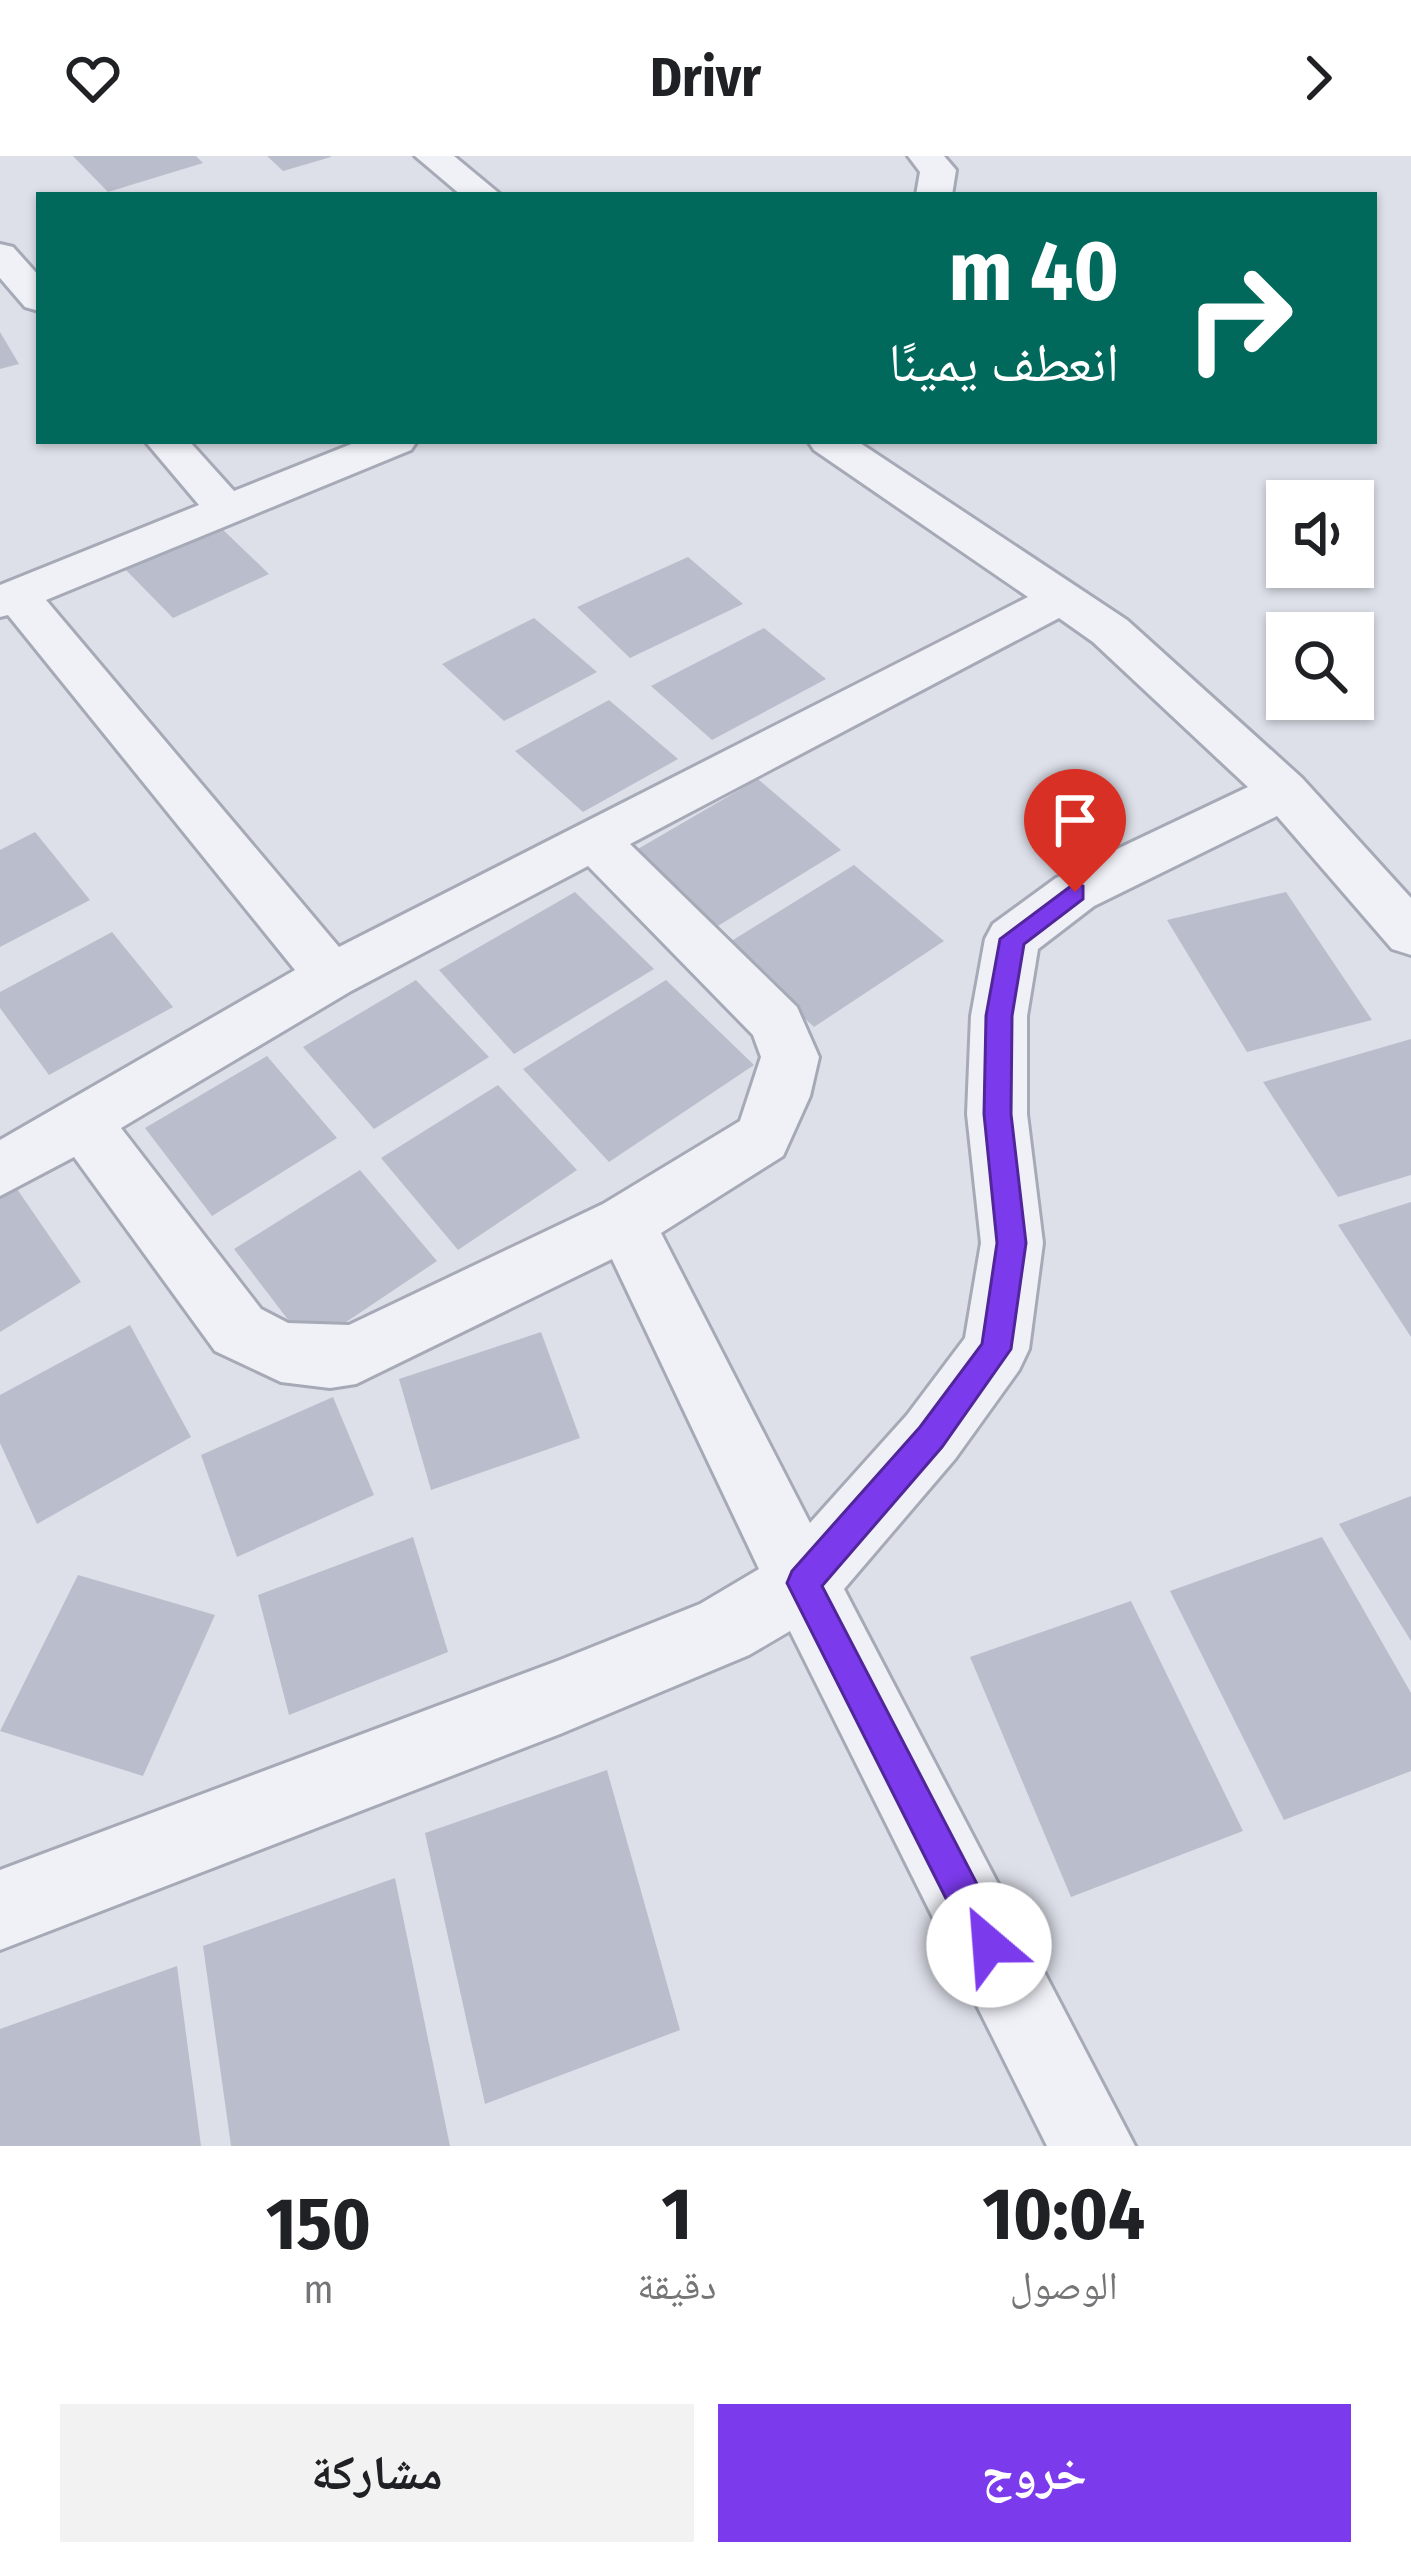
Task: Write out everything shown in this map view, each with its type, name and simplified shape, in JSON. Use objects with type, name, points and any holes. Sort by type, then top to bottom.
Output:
[{"type":"street","points":[[432,156],[479,192]]},
{"type":"street","points":[[925,156],[938,170],[934,192]]},
{"type":"street","points":[[0,255],[36,295]]},
{"type":"street","points":[[169,444],[227,510]]},
{"type":"street","points":[[331,976],[8,599],[389,444]]},
{"type":"street","points":[[833,444],[1110,631],[1284,791],[1411,934]]},
{"type":"street","points":[[0,1170],[331,976],[1062,598]]},
{"type":"street","points":[[0,1910],[622,1672],[724,1630],[803,1583],[931,1437],[996,1349],[1012,1243],[998,1114],[999,1016],[1012,939],[1075,892],[1284,791]]},
{"type":"street","points":[[81,1120],[238,1330],[280,1352],[330,1358],[356,1354],[625,1223],[762,1138],[781,1096],[790,1057],[777,1023],[594,840]]},
{"type":"street","points":[[625,1223],[803,1583],[1092,2146]]},
{"type":"building","points":[[73,156],[196,156],[203,163],[108,192]]},
{"type":"building","points":[[267,156],[331,156],[331,157],[283,171]]},
{"type":"building","points":[[0,332],[19,364],[0,369]]},
{"type":"building","points":[[218,525],[269,574],[173,618],[123,567]]},
{"type":"building","points":[[688,557],[743,604],[630,658],[577,607]]},
{"type":"building","points":[[534,618],[597,672],[504,721],[442,664]]},
{"type":"building","points":[[764,628],[826,679],[712,740],[651,686]]},
{"type":"building","points":[[609,700],[678,759],[583,812],[515,751]]},
{"type":"building","points":[[758,779],[841,850],[713,929],[631,853]]},
{"type":"building","points":[[35,832],[90,900],[0,947],[0,850]]},
{"type":"building","points":[[854,865],[944,941],[814,1027],[725,945]]},
{"type":"building","points":[[575,892],[654,969],[514,1054],[439,970]]},
{"type":"building","points":[[1286,892],[1372,1020],[1247,1052],[1167,920]]},
{"type":"building","points":[[112,932],[173,1007],[49,1075],[0,1008],[0,992]]},
{"type":"building","points":[[416,980],[489,1057],[374,1129],[303,1047]]},
{"type":"building","points":[[666,980],[754,1065],[609,1162],[523,1069]]},
{"type":"building","points":[[1411,1039],[1411,1175],[1338,1197],[1263,1082]]},
{"type":"building","points":[[267,1056],[337,1138],[212,1216],[145,1128]]},
{"type":"building","points":[[498,1085],[577,1170],[458,1250],[381,1158]]},
{"type":"building","points":[[360,1170],[437,1261],[309,1347],[234,1249]]},
{"type":"building","points":[[17,1189],[81,1282],[0,1332],[0,1199]]},
{"type":"building","points":[[1411,1202],[1411,1337],[1338,1225]]},
{"type":"building","points":[[130,1325],[191,1437],[37,1524],[0,1443],[0,1395]]},
{"type":"building","points":[[541,1332],[580,1438],[431,1490],[399,1379]]},
{"type":"building","points":[[333,1397],[374,1495],[237,1557],[201,1455]]},
{"type":"building","points":[[1411,1496],[1411,1641],[1339,1524]]},
{"type":"building","points":[[413,1537],[448,1652],[289,1715],[258,1595]]},
{"type":"building","points":[[1322,1537],[1411,1693],[1411,1771],[1284,1820],[1170,1591]]},
{"type":"building","points":[[78,1575],[215,1615],[143,1776],[0,1731]]},
{"type":"building","points":[[1131,1601],[1243,1831],[1071,1897],[970,1657]]},
{"type":"building","points":[[607,1770],[680,2030],[485,2104],[425,1833]]},
{"type":"building","points":[[395,1878],[450,2146],[231,2146],[203,1946]]},
{"type":"building","points":[[177,1966],[201,2146],[0,2146],[0,2029]]},
{"type":"route","points":[[989,1945],[803,1583],[931,1437],[996,1349],[1012,1243],[998,1114],[999,1016],[1005,978],[1012,939],[1075,892]]}]
